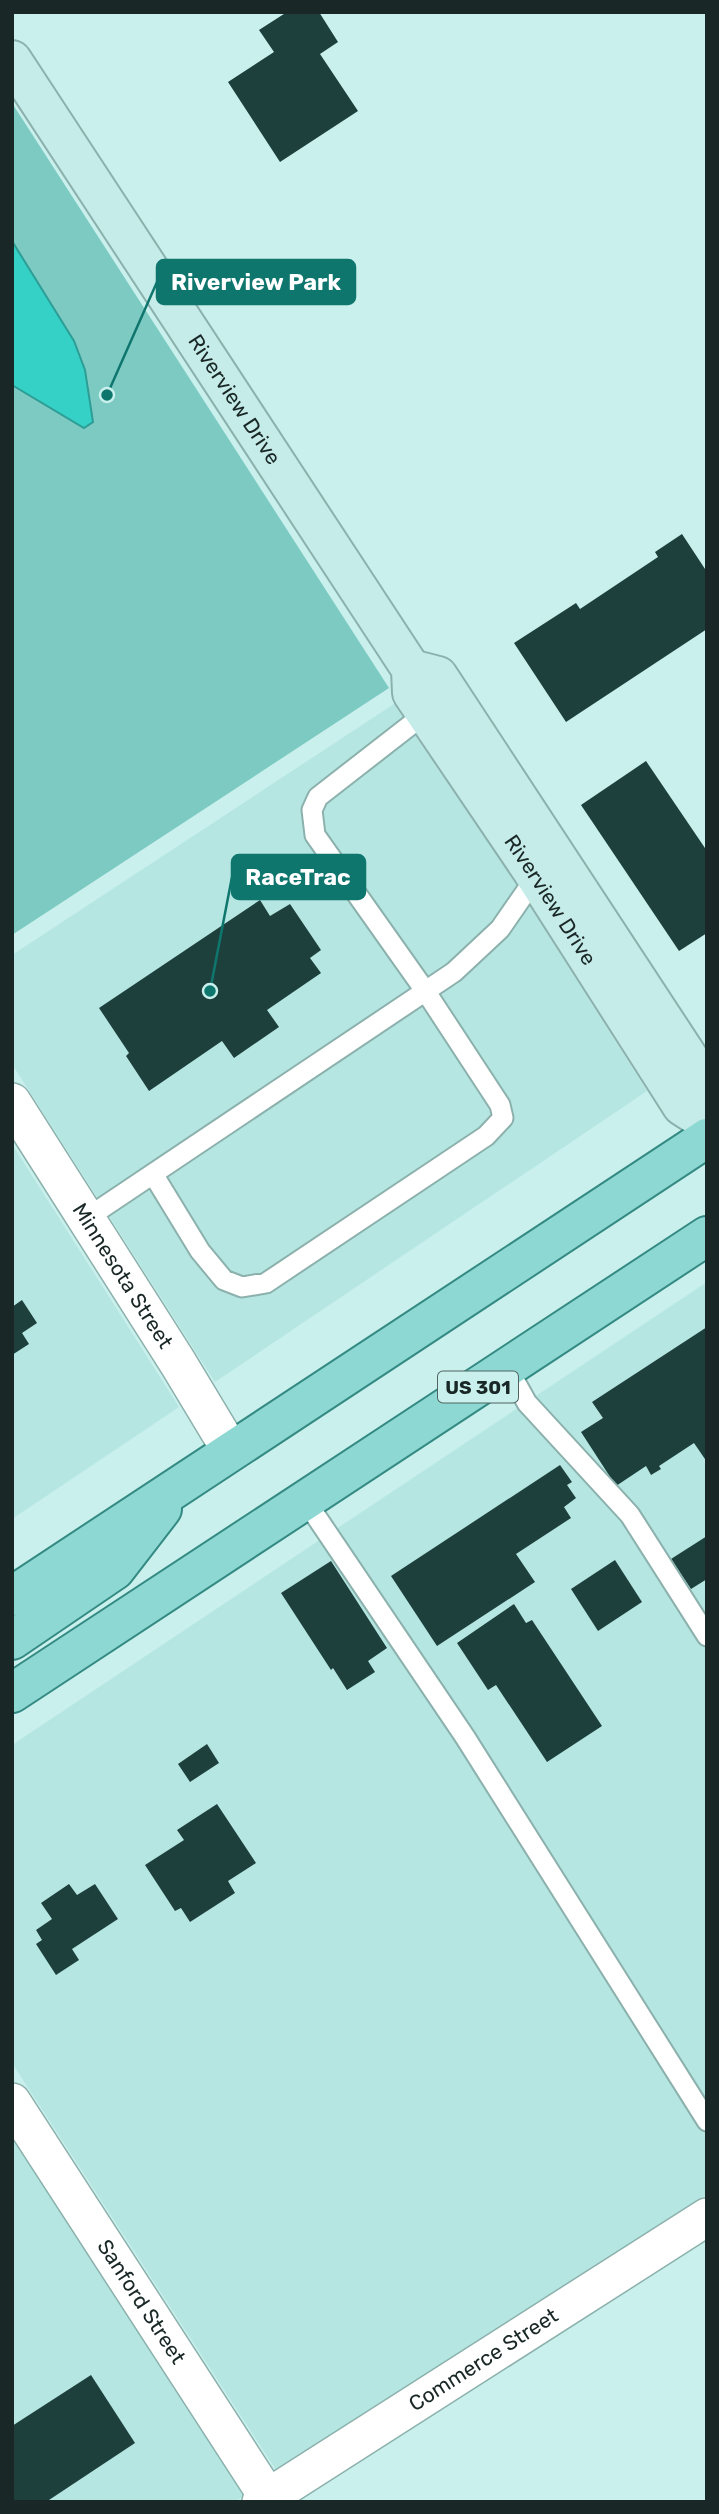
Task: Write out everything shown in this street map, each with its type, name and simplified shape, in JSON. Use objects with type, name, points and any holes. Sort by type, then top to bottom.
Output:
[{"type":"main road","points":[[12,1596],[707,1138]]},
{"type":"main road","name":"US 301","points":[[12,1693],[707,1236]]},
{"type":"main road","points":[[12,1640],[115,1570],[181,1485]]},
{"type":"street","name":"Riverview Drive","points":[[12,60],[411,669],[412,693],[536,877],[682,1106],[707,1122]]},
{"type":"street","name":"Riverview Drive","points":[[411,669],[438,676],[707,1086]]},
{"type":"street","name":"Minnesota Street","points":[[12,1102],[231,1451]]},
{"type":"street","name":"Sanford Street","points":[[12,2102],[267,2500]]},
{"type":"street","name":"Commerce Street","points":[[267,2500],[707,2217]]},
{"type":"lane","points":[[153,1174],[200,1251],[224,1280],[242,1287],[266,1283],[486,1136],[503,1118],[500,1105],[426,992],[315,835],[313,810],[318,797],[426,713]]},
{"type":"lane","points":[[87,1218],[454,972],[500,929],[536,877]]},
{"type":"lane","points":[[507,1367],[527,1403],[629,1516],[707,1636]]},
{"type":"lane","points":[[306,1500],[465,1737],[707,2121]]},
{"type":"shaded area","points":[[12,103],[389,688],[12,935]]},
{"type":"shaded area","points":[[12,241],[74,341],[85,370],[93,422],[84,428],[12,385]]},
{"type":"shaded area","points":[[394,704],[514,881],[647,1091],[215,1382],[12,1064],[12,955]]},
{"type":"shaded area","points":[[12,1144],[179,1407],[12,1519]]},
{"type":"shaded area","points":[[707,1282],[707,2194],[276,2470],[12,2063],[12,1745]]},
{"type":"shaded area","points":[[12,2125],[250,2492],[234,2502],[12,2502]]},
{"type":"building","points":[[287,12],[319,12],[338,42],[320,54],[358,111],[280,162],[228,82],[274,52],[259,30]]},
{"type":"building","points":[[682,534],[707,572],[707,629],[566,722],[514,643],[576,603],[580,609],[658,557],[655,552]]},
{"type":"building","points":[[646,761],[707,851],[707,933],[679,951],[581,805]]},
{"type":"building","points":[[260,900],[270,916],[290,904],[321,950],[310,958],[321,973],[267,1010],[279,1027],[234,1058],[222,1041],[149,1091],[126,1056],[129,1053],[99,1008]]},
{"type":"building","points":[[22,1300],[37,1323],[22,1333],[29,1344],[12,1355],[12,1307]]},
{"type":"building","points":[[707,1327],[707,1462],[694,1443],[659,1466],[661,1469],[651,1475],[646,1466],[616,1486],[581,1432],[603,1418],[592,1402]]},
{"type":"building","points":[[560,1465],[572,1482],[567,1485],[576,1498],[564,1507],[571,1518],[516,1554],[535,1582],[437,1646],[391,1576]]},
{"type":"building","points":[[707,1536],[707,1579],[691,1589],[671,1559]]},
{"type":"building","points":[[615,1560],[642,1602],[598,1631],[571,1589]]},
{"type":"building","points":[[331,1561],[387,1648],[368,1661],[375,1672],[347,1690],[281,1593]]},
{"type":"building","points":[[514,1604],[526,1623],[532,1620],[602,1726],[547,1762],[496,1685],[488,1690],[457,1643]]},
{"type":"building","points":[[207,1744],[219,1763],[190,1782],[178,1764]]},
{"type":"building","points":[[217,1804],[256,1863],[228,1881],[235,1893],[190,1922],[181,1908],[175,1911],[145,1865],[184,1840],[177,1830]]},
{"type":"building","points":[[69,1884],[77,1895],[95,1884],[118,1919],[72,1949],[79,1960],[56,1975],[36,1944],[42,1940],[36,1930],[52,1919],[41,1903]]},
{"type":"building","points":[[91,2375],[135,2443],[46,2502],[12,2502],[12,2426]]},
{"type":"place","name":"Riverview Park","points":[[107,395]]},
{"type":"place","name":"RaceTrac","points":[[210,991]]}]
